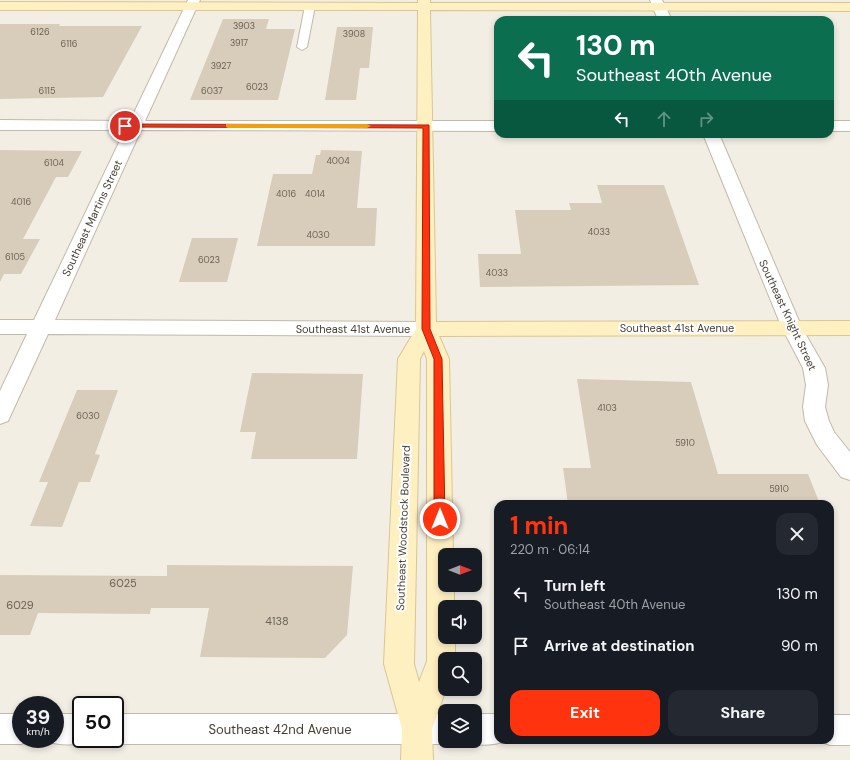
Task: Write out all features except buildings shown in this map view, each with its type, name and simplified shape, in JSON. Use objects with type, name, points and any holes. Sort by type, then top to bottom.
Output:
[{"type":"main road","points":[[0,6],[192,3],[310,6],[424,3],[657,3],[850,7]]},
{"type":"main road","name":"Southeast Woodstock Boulevard","points":[[417,760],[431,729],[441,661],[438,359],[426,329],[426,126],[424,3]]},
{"type":"main road","name":"Southeast 41st Avenue","points":[[426,329],[850,328]]},
{"type":"main road","name":"Southeast Woodstock Boulevard","points":[[426,329],[409,359],[399,664],[431,729]]},
{"type":"street","name":"Southeast Martins Street","points":[[0,415],[192,3]]},
{"type":"street","points":[[657,3],[663,16]]},
{"type":"street","points":[[0,125],[494,126]]},
{"type":"street","points":[[834,126],[850,126]]},
{"type":"street","name":"Southeast Knight Street","points":[[713,138],[792,328],[814,368],[817,385],[814,407],[817,421],[825,438],[850,470]]},
{"type":"street","name":"Southeast 41st Avenue","points":[[0,327],[426,329]]},
{"type":"street","points":[[0,729],[12,729]]},
{"type":"street","name":"Southeast 42nd Avenue","points":[[124,729],[431,729]]},
{"type":"street","points":[[482,729],[494,729]]},
{"type":"street","points":[[834,730],[850,730]]},
{"type":"lane","points":[[302,47],[310,6]]},
{"type":"slow traffic","points":[[228,126],[367,126]]},
{"type":"route","points":[[125,126],[426,126],[426,329],[438,359],[440,519]]}]
